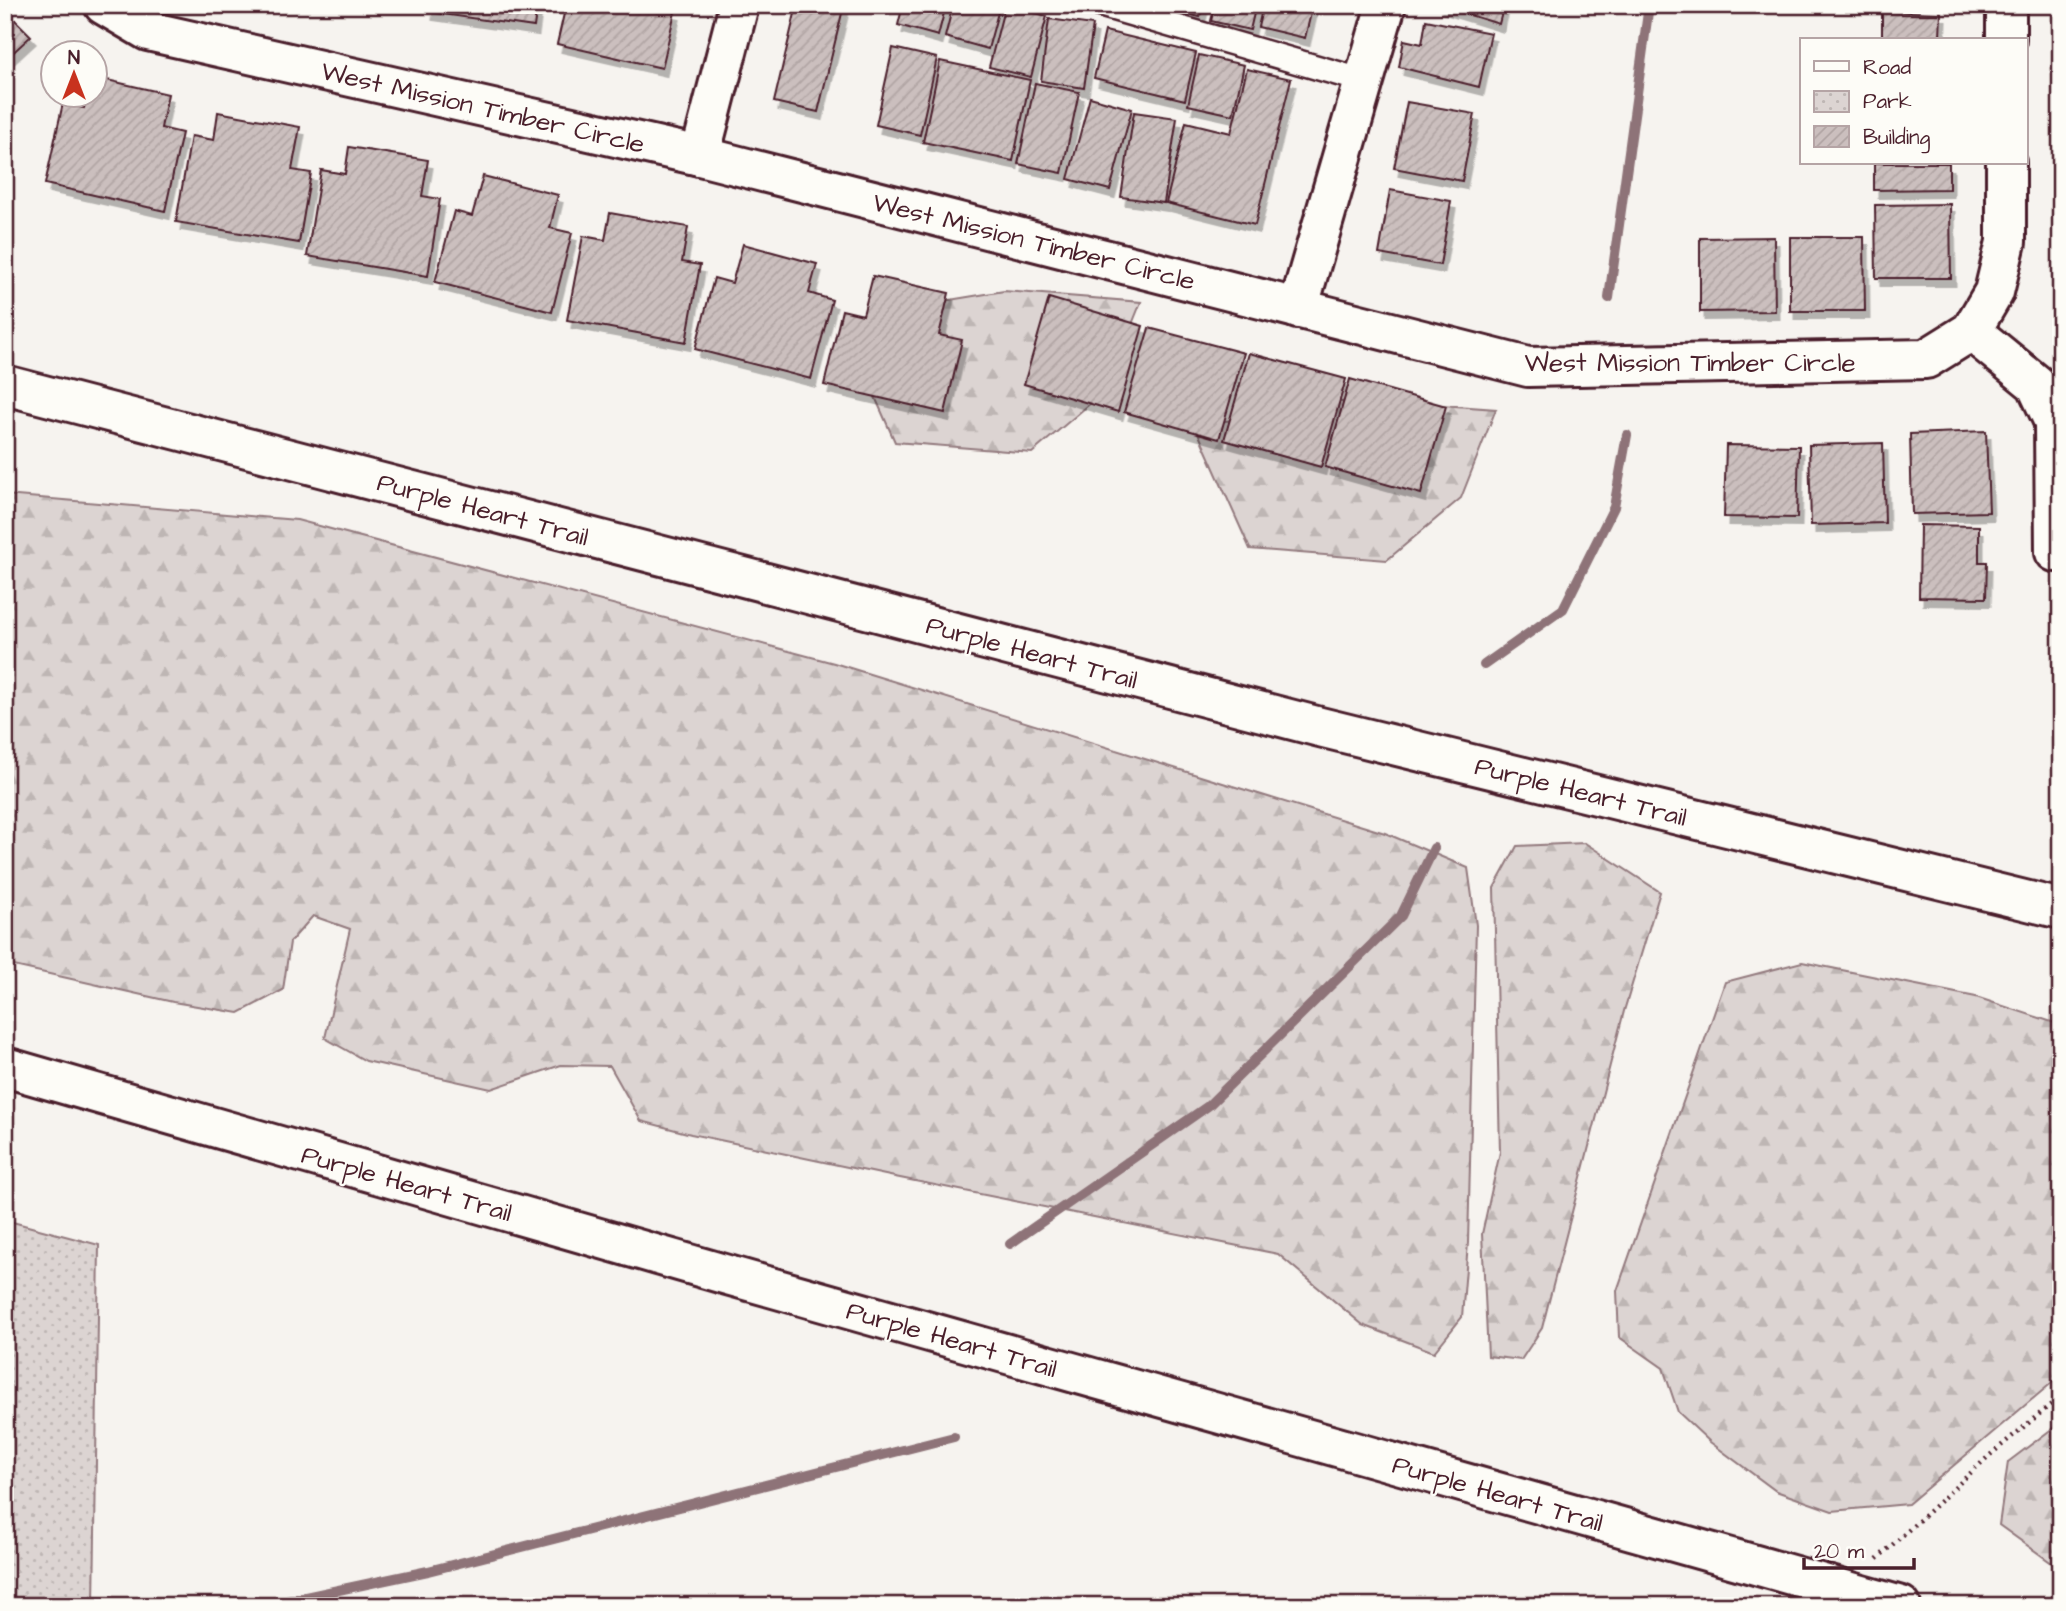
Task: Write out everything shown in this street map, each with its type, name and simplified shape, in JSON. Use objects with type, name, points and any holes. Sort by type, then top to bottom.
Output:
[{"type":"main road","name":"West Mission Timber Circle","points":[[104,5],[148,31],[699,156],[1528,367],[1926,359],[1971,331],[1994,292],[2006,242],[2006,164]]},
{"type":"main road","points":[[699,156],[739,5]]},
{"type":"main road","points":[[1298,309],[1386,5]]},
{"type":"main road","points":[[2006,5],[2006,38]]},
{"type":"main road","points":[[1971,331],[2036,384],[2054,422],[2056,552]]},
{"type":"main road","name":"Purple Heart Trail","points":[[5,385],[1321,727],[2061,909]]},
{"type":"main road","name":"Purple Heart Trail","points":[[5,1067],[730,1276],[1900,1606]]},
{"type":"lane","points":[[1101,5],[1364,81]]},
{"type":"path","points":[[1842,1590],[1990,1455],[2061,1396]]},
{"type":"green space","points":[[1004,291],[1141,302],[1105,391],[1032,453],[895,442],[840,318]]},
{"type":"green space","points":[[1359,399],[1496,409],[1461,498],[1387,560],[1250,549],[1195,426]]},
{"type":"green space","points":[[5,495],[297,520],[834,663],[1385,833],[1468,868],[1476,925],[1468,1243],[1462,1317],[1434,1352],[1363,1325],[1278,1254],[890,1176],[641,1121],[610,1066],[561,1065],[491,1089],[366,1061],[325,1038],[350,929],[313,916],[290,942],[283,990],[239,1013],[173,1002],[5,964]]},
{"type":"green space","points":[[1585,843],[1660,892],[1624,1011],[1542,1328],[1521,1360],[1488,1356],[1482,1234],[1500,1152],[1494,888],[1517,846]]},
{"type":"green space","points":[[1802,962],[1976,997],[2061,1025],[2061,1375],[1908,1504],[1832,1511],[1776,1491],[1710,1442],[1678,1412],[1663,1368],[1619,1337],[1617,1291],[1725,982]]},
{"type":"green space","points":[[5,1220],[99,1245],[94,1606],[5,1606]]},
{"type":"green space","points":[[2061,1422],[2061,1567],[1999,1525],[2008,1462]]},
{"type":"building","points":[[429,5],[537,5],[534,27],[428,12]]},
{"type":"building","points":[[566,5],[661,5],[661,9],[675,12],[662,68],[557,44]]},
{"type":"building","points":[[797,5],[844,5],[818,112],[774,102]]},
{"type":"building","points":[[903,5],[946,5],[938,36],[898,25]]},
{"type":"building","points":[[953,5],[1000,5],[988,49],[945,37]]},
{"type":"building","points":[[1005,5],[1047,16],[1031,77],[989,67]]},
{"type":"building","points":[[1163,5],[1203,5],[1200,17],[1162,8]]},
{"type":"building","points":[[1215,5],[1256,5],[1250,30],[1211,21]]},
{"type":"building","points":[[1263,5],[1313,5],[1305,38],[1258,27]]},
{"type":"building","points":[[1437,5],[1504,5],[1499,24]]},
{"type":"building","points":[[5,10],[31,36],[5,60]]},
{"type":"building","points":[[1882,11],[1941,13],[1940,38],[1882,38]]},
{"type":"building","points":[[1049,19],[1093,25],[1084,88],[1041,81]]},
{"type":"building","points":[[1426,20],[1491,33],[1479,87],[1399,67],[1404,40],[1422,44]]},
{"type":"building","points":[[1105,31],[1196,53],[1185,100],[1094,78]]},
{"type":"building","points":[[893,48],[937,58],[920,135],[876,125]]},
{"type":"building","points":[[1199,55],[1244,65],[1233,115],[1188,105]]},
{"type":"building","points":[[940,61],[1030,80],[1013,161],[923,142]]},
{"type":"building","points":[[1247,69],[1291,79],[1255,225],[1166,203],[1186,122],[1231,133]]},
{"type":"building","points":[[108,80],[168,94],[161,128],[182,133],[165,211],[45,184],[62,108],[108,108]]},
{"type":"building","points":[[1035,83],[1079,92],[1062,173],[1018,164]]},
{"type":"building","points":[[1090,97],[1132,109],[1110,190],[1068,179]]},
{"type":"building","points":[[1407,102],[1475,114],[1462,181],[1394,168]]},
{"type":"building","points":[[218,112],[300,127],[292,170],[311,173],[299,243],[176,222],[191,136],[214,140]]},
{"type":"building","points":[[1134,112],[1177,118],[1164,203],[1121,197]]},
{"type":"building","points":[[349,147],[428,160],[422,196],[440,199],[428,276],[307,256],[321,170],[345,174]]},
{"type":"building","points":[[1874,164],[1949,164],[1949,189],[1874,190]]},
{"type":"building","points":[[483,176],[558,195],[550,228],[572,233],[552,312],[435,282],[454,211],[472,216]]},
{"type":"building","points":[[1390,190],[1451,201],[1440,265],[1379,254]]},
{"type":"building","points":[[1950,204],[1951,278],[1876,278],[1875,205]]},
{"type":"building","points":[[610,213],[688,227],[682,262],[700,265],[686,342],[567,320],[583,236],[605,240]]},
{"type":"building","points":[[1774,237],[1775,311],[1700,312],[1700,238]]},
{"type":"building","points":[[1790,237],[1864,237],[1865,311],[1790,311]]},
{"type":"building","points":[[743,244],[817,264],[809,293],[832,300],[811,379],[695,349],[714,278],[732,283]]},
{"type":"building","points":[[873,276],[949,293],[939,335],[962,340],[945,413],[824,385],[842,310],[863,315]]},
{"type":"building","points":[[1049,298],[1143,326],[1118,412],[1024,384]]},
{"type":"building","points":[[1149,328],[1244,353],[1219,439],[1124,412]]},
{"type":"building","points":[[1249,353],[1346,379],[1321,467],[1224,440]]},
{"type":"building","points":[[1350,379],[1446,406],[1421,494],[1325,467]]},
{"type":"building","points":[[1986,431],[1989,512],[1912,514],[1910,434]]},
{"type":"building","points":[[1883,443],[1885,523],[1811,525],[1809,445]]},
{"type":"building","points":[[1726,445],[1799,446],[1797,518],[1724,517]]},
{"type":"building","points":[[1920,525],[1979,526],[1979,562],[1987,562],[1986,598],[1919,597]]},
{"type":"waterway","points":[[1609,298],[1649,5]]},
{"type":"waterway","points":[[1484,665],[1563,609],[1614,507],[1627,435]]},
{"type":"waterway","points":[[1010,1244],[1208,1106],[1401,916],[1434,848]]},
{"type":"waterway","points":[[263,1606],[428,1571],[954,1437]]}]
